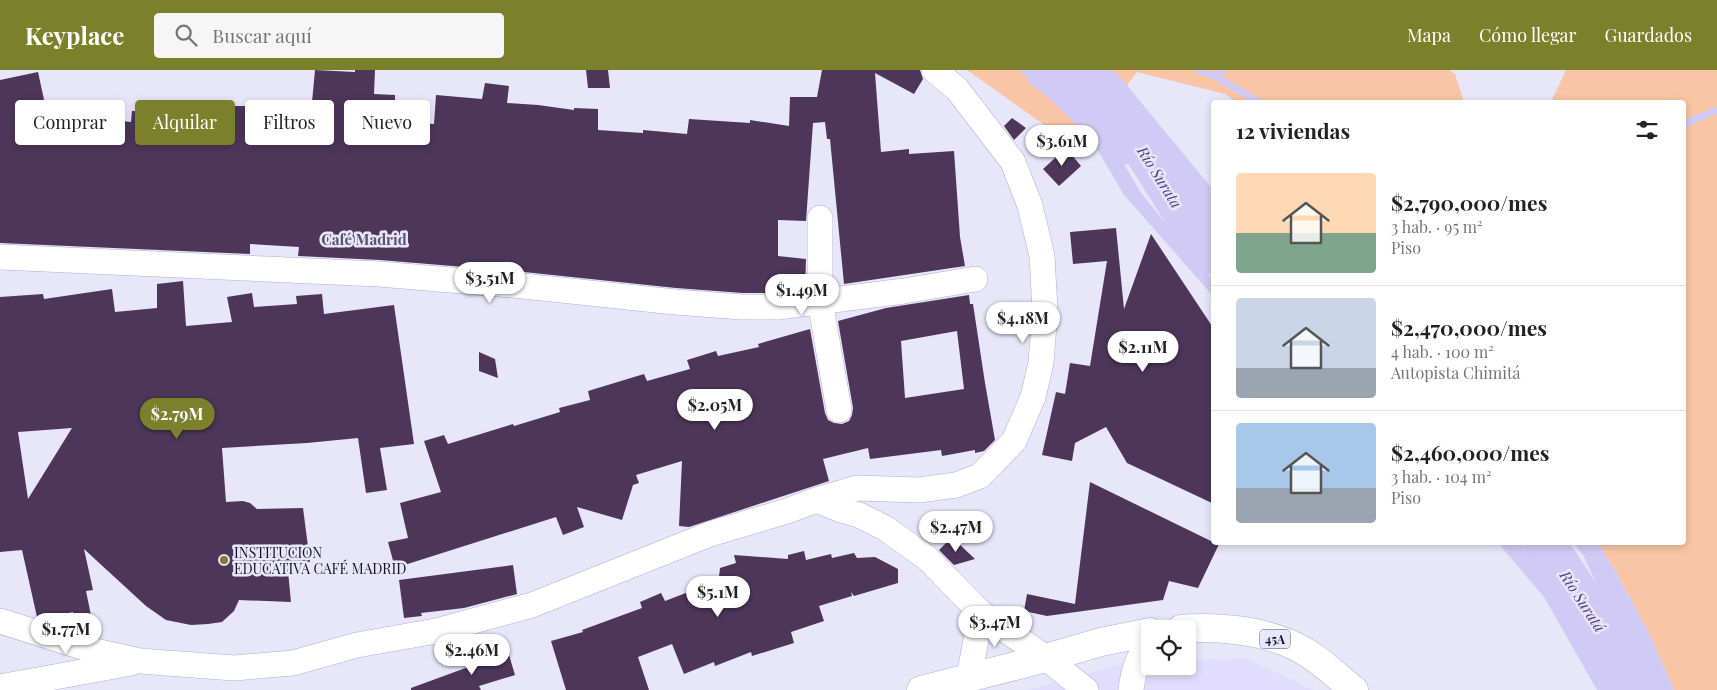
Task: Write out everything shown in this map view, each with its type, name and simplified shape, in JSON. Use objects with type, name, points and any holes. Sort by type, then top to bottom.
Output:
[{"type":"highway","name":"45A","points":[[1196,628],[1251,632],[1288,643],[1318,660],[1354,690]]},
{"type":"highway","points":[[921,690],[1101,642],[1141,634]]},
{"type":"street","points":[[0,621],[95,651],[236,679],[357,645],[436,631],[532,605],[710,534],[857,488],[919,490],[956,485],[980,476],[1014,441],[1033,397],[1041,363],[1045,311],[1042,256],[1030,206],[1013,162],[957,89],[934,70]]},
{"type":"street","points":[[820,218],[820,301],[839,410]]},
{"type":"street","points":[[0,257],[379,274],[742,307],[778,307],[904,291],[975,279]]},
{"type":"street","points":[[816,500],[859,515],[885,528],[927,558],[981,613],[1046,658],[1086,690]]},
{"type":"street","points":[[969,677],[981,613]]},
{"type":"street","points":[[1131,690],[1132,676],[1141,654]]},
{"type":"street","points":[[0,687],[140,661]]},
{"type":"shaded area","points":[[967,70],[1449,70],[1455,74],[1463,100],[1233,100],[1225,94],[1137,72],[1076,152],[1046,126]]},
{"type":"shaded area","points":[[1019,70],[1112,70],[1121,78],[1211,187],[1211,220],[1157,165],[1124,164],[1141,193],[1211,278],[1211,294],[1124,195],[1091,139]]},
{"type":"shaded area","points":[[1566,70],[1717,70],[1717,690],[1674,690],[1649,633],[1599,545],[1686,545],[1686,100],[1552,100]]},
{"type":"shaded area","points":[[1500,545],[1524,545],[1573,611],[1613,676],[1618,690],[1597,690],[1544,597]]},
{"type":"shaded area","points":[[1575,545],[1599,545],[1649,633],[1674,690],[1639,690],[1622,638],[1583,555]]},
{"type":"shaded area","points":[[1247,659],[1313,690],[1027,690],[1137,660],[1141,660],[1141,675],[1196,675],[1196,660]]},
{"type":"building","points":[[315,70],[355,72],[355,70],[375,70],[374,94],[395,95],[395,100],[344,100],[344,145],[430,145],[430,124],[434,124],[436,95],[482,99],[485,83],[509,86],[507,103],[574,110],[574,108],[598,109],[598,130],[643,133],[643,130],[687,134],[689,119],[750,123],[750,120],[789,126],[790,97],[817,97],[822,70],[920,70],[923,79],[914,94],[875,73],[881,152],[909,149],[909,154],[954,151],[960,237],[965,266],[844,284],[830,139],[827,139],[825,122],[813,123],[806,221],[778,220],[778,256],[806,259],[805,289],[777,293],[743,293],[676,288],[524,272],[380,260],[298,256],[299,247],[250,244],[250,254],[0,243],[0,80],[38,72],[44,100],[15,100],[15,145],[125,145],[125,121],[131,122],[132,111],[135,111],[135,145],[235,145],[235,106],[245,106],[245,145],[334,145],[334,100],[312,100]]},
{"type":"building","points":[[586,70],[608,70],[610,88],[588,88]]},
{"type":"building","points":[[1012,118],[1026,128],[1014,140],[1004,126]]},
{"type":"building","points":[[1066,148],[1081,166],[1059,186],[1043,169]]},
{"type":"building","points":[[1116,228],[1124,309],[1151,234],[1211,324],[1211,503],[1127,463],[1106,427],[1075,443],[1072,461],[1042,455],[1056,392],[1065,394],[1070,363],[1090,366],[1107,261],[1073,264],[1070,232]]},
{"type":"building","points":[[183,281],[186,326],[232,322],[227,297],[252,293],[254,307],[297,304],[296,296],[322,294],[324,314],[394,305],[414,444],[380,448],[387,490],[366,493],[358,438],[222,448],[226,502],[243,501],[250,503],[257,509],[303,508],[310,562],[287,561],[291,602],[239,600],[234,611],[222,622],[191,625],[166,620],[146,606],[84,549],[93,590],[86,591],[94,630],[84,632],[76,630],[73,612],[40,619],[37,617],[22,550],[0,552],[0,297],[43,294],[44,299],[112,289],[115,312],[157,308],[157,284]],"holes":[[[72,428],[28,499],[18,432]]]},
{"type":"building","points":[[969,295],[970,304],[973,304],[995,440],[984,451],[975,453],[975,450],[942,456],[941,450],[870,459],[868,448],[823,459],[829,481],[689,527],[679,526],[682,461],[636,475],[639,483],[633,485],[622,520],[577,507],[584,527],[563,535],[556,517],[395,568],[388,542],[408,538],[400,503],[441,492],[424,441],[444,435],[448,444],[513,424],[514,426],[560,412],[559,408],[590,400],[588,391],[644,374],[647,381],[690,369],[687,360],[716,351],[718,356],[759,347],[758,344],[810,329],[825,413],[828,420],[842,424],[849,421],[853,408],[838,321],[886,308]],"holes":[[[957,331],[964,389],[905,398],[901,341]]]},
{"type":"building","points":[[479,352],[495,359],[498,378],[479,371]]},
{"type":"building","points":[[1090,482],[1211,541],[1211,545],[1219,545],[1198,588],[1169,581],[1163,600],[1047,616],[1024,611],[1027,594],[1075,604]]},
{"type":"building","points":[[948,541],[953,546],[957,542],[975,559],[954,565],[939,550]]},
{"type":"building","points":[[804,551],[806,560],[831,554],[832,558],[854,553],[857,558],[875,557],[898,569],[898,583],[854,596],[851,592],[852,596],[819,606],[824,621],[791,632],[794,643],[752,656],[751,652],[715,666],[714,662],[684,674],[672,644],[638,657],[649,690],[566,690],[551,641],[583,632],[582,630],[642,608],[640,602],[661,593],[665,601],[691,591],[692,595],[718,585],[720,568],[736,563],[734,555],[788,559],[788,555]]},
{"type":"building","points":[[513,565],[517,594],[464,608],[421,613],[422,616],[404,618],[399,580]]},
{"type":"building","points":[[509,655],[515,675],[479,686],[481,690],[411,690],[411,688],[471,666]]},
{"type":"waterway","name":"Río Surata","points":[[1045,70],[1138,142],[1197,235],[1211,251]]},
{"type":"waterway","points":[[1198,70],[1215,76],[1256,100]]},
{"type":"waterway","points":[[1215,76],[1224,70]]},
{"type":"waterway","points":[[1686,123],[1717,110]]},
{"type":"waterway","name":"Río Suratá","points":[[1547,545],[1604,631],[1625,690]]},
{"type":"place","name":"INSTITUCION EDUCATIVA CAFÉ MADRID","points":[[224,560]]},
{"type":"district","name":"Café Madrid","points":[[364,239]]}]
